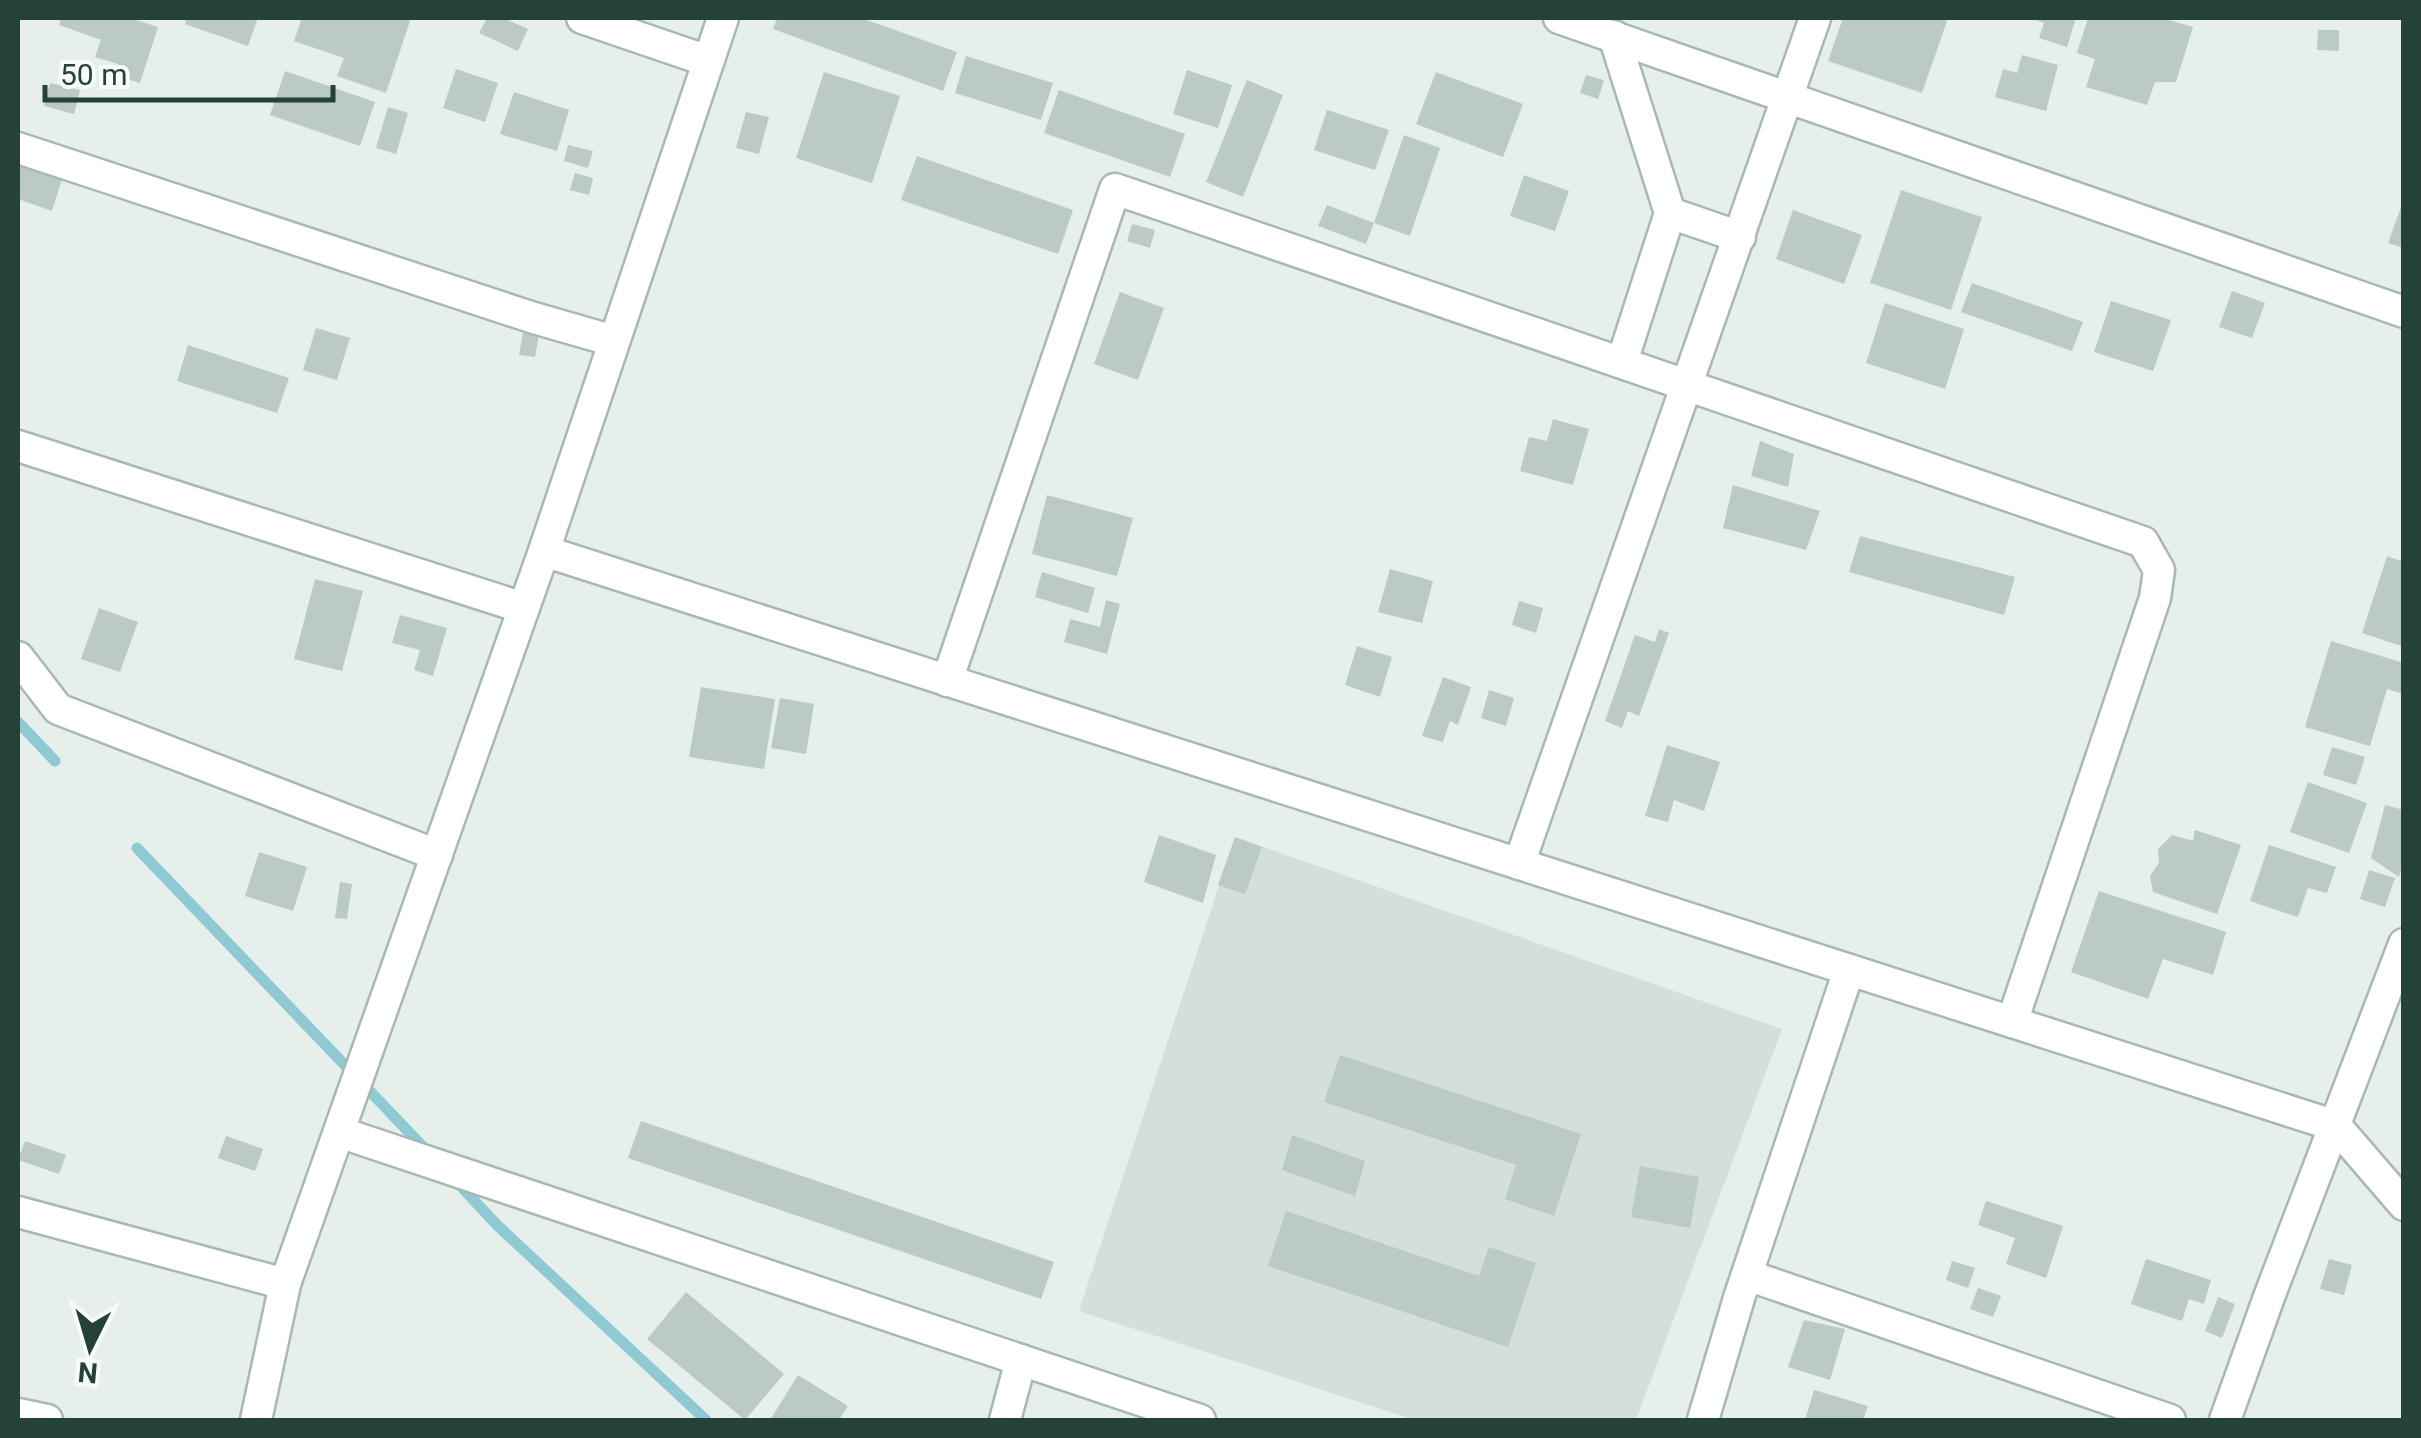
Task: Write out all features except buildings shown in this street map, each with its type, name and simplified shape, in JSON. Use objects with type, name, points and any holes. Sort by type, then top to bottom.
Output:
[{"type":"street","points":[[582,18],[708,61]]},
{"type":"street","points":[[256,1420],[286,1284],[544,551],[723,18]]},
{"type":"street","points":[[1559,18],[2404,312]]},
{"type":"street","points":[[1519,864],[1815,18]]},
{"type":"street","points":[[1614,36],[1670,214],[1622,362]]},
{"type":"street","points":[[18,148],[614,341]]},
{"type":"street","points":[[947,681],[1115,188],[2143,542],[2158,570],[2155,598],[2012,1022]]},
{"type":"street","points":[[1670,214],[1740,237]]},
{"type":"street","points":[[18,446],[524,608]]},
{"type":"street","points":[[544,551],[2336,1126],[2404,1205]]},
{"type":"street","points":[[18,657],[58,710],[436,855]]},
{"type":"street","points":[[2225,1420],[2404,944]]},
{"type":"street","points":[[1702,1420],[1849,970]]},
{"type":"street","points":[[338,1132],[1200,1420]]},
{"type":"street","points":[[18,1212],[286,1284]]},
{"type":"street","points":[[1747,1275],[2170,1420]]},
{"type":"street","points":[[1005,1420],[1020,1360]]},
{"type":"street","points":[[18,1414],[46,1420]]},
{"type":"shaded area","points":[[1235,837],[1782,1029],[1636,1420],[1415,1420],[1079,1311]]},
{"type":"waterway","points":[[18,722],[55,761]]},
{"type":"waterway","points":[[137,848],[428,1152]]},
{"type":"waterway","points":[[455,1180],[497,1225],[706,1420]]}]
